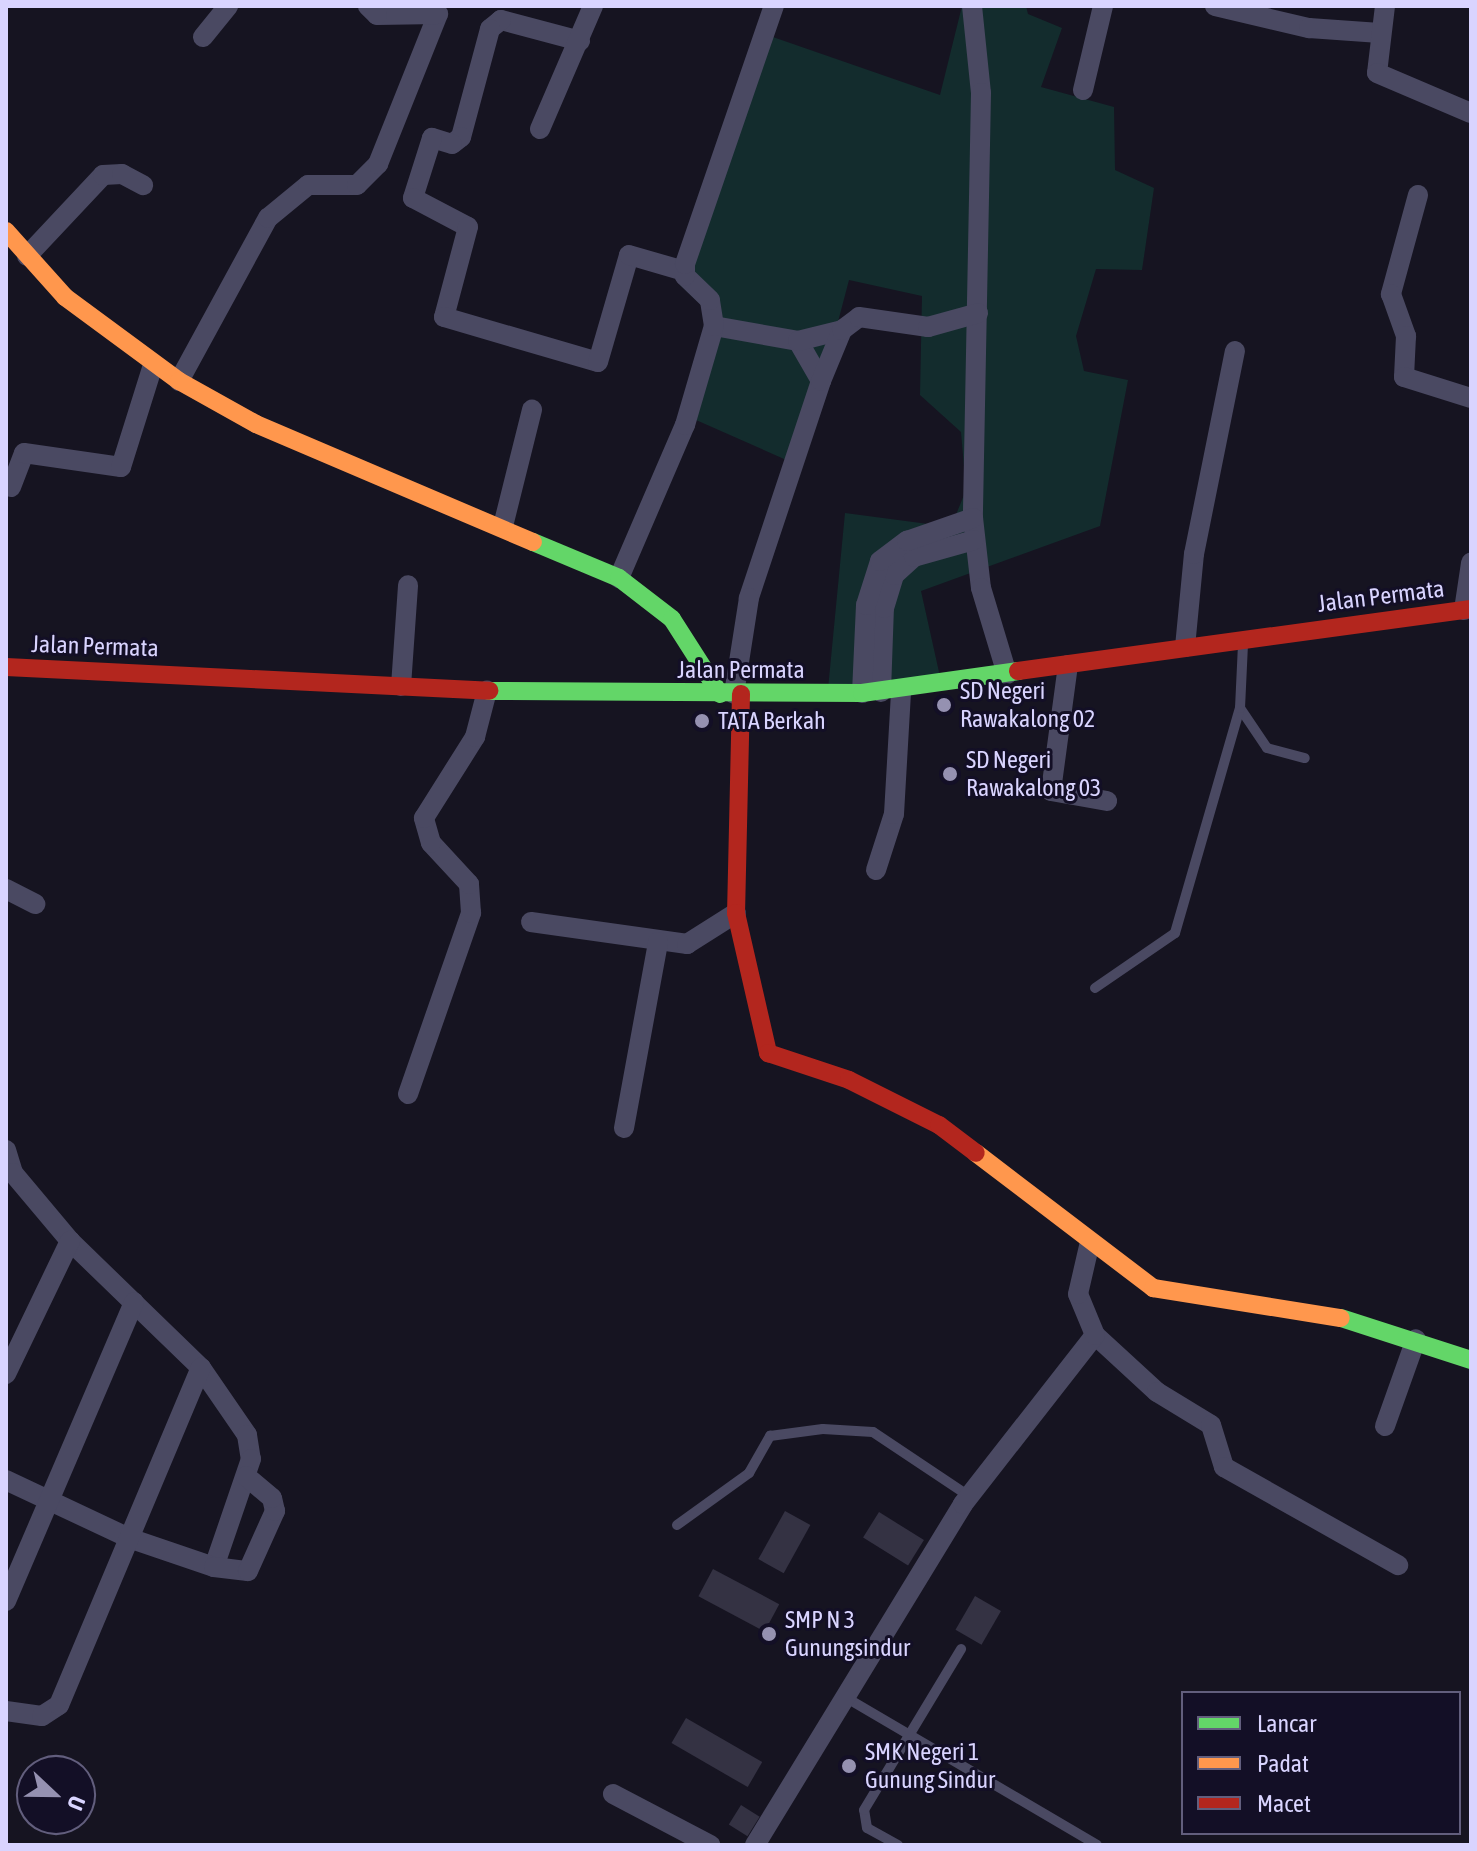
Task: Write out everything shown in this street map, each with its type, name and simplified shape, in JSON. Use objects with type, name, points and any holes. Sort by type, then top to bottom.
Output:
[{"type":"street","points":[[203,37],[228,6]]},
{"type":"street","points":[[179,381],[268,218],[308,185],[357,185],[378,164],[438,14],[377,15],[368,6]]},
{"type":"street","points":[[540,129],[593,6]]},
{"type":"street","points":[[684,271],[774,6]]},
{"type":"street","points":[[972,6],[981,93],[974,540],[1007,674]]},
{"type":"street","points":[[1083,90],[1103,6]]},
{"type":"street","points":[[1215,6],[1309,28],[1380,33]]},
{"type":"street","points":[[1385,6],[1377,73],[1471,113]]},
{"type":"street","points":[[580,41],[501,20],[490,29],[461,137],[452,144],[432,138],[413,198],[468,227],[444,317],[598,362],[629,255],[684,271],[710,300],[714,326],[685,425],[619,578]]},
{"type":"street","points":[[27,256],[103,175],[143,185]]},
{"type":"street","points":[[1418,195],[1391,294],[1406,336],[1404,377],[1471,398]]},
{"type":"street","points":[[6,231],[65,297],[153,365],[179,381],[256,424],[503,526],[619,578],[672,619],[732,694]]},
{"type":"street","points":[[714,326],[798,341],[842,330],[859,317],[928,327],[978,313]]},
{"type":"street","points":[[842,330],[821,381],[749,598],[732,694],[736,913],[768,1053],[849,1080],[939,1125],[1153,1288],[1288,1304],[1416,1339],[1471,1360]]},
{"type":"street","points":[[798,341],[821,381]]},
{"type":"street","points":[[1185,647],[1194,554],[1235,351]]},
{"type":"street","points":[[11,487],[24,453],[121,467],[153,365]]},
{"type":"street","points":[[503,526],[532,410]]},
{"type":"street","points":[[876,870],[894,814],[881,692],[866,605],[880,561],[907,541],[973,518]]},
{"type":"street","points":[[881,692],[884,608],[894,575],[914,557],[974,540]]},
{"type":"street","points":[[1467,609],[1471,563]]},
{"type":"street","points":[[401,686],[408,585]]},
{"type":"street","name":"Jalan Permata","points":[[6,667],[487,691],[881,692],[1244,638],[1467,609]]},
{"type":"street","points":[[1068,665],[1051,791],[1107,801]]},
{"type":"street","points":[[408,1094],[471,913],[469,884],[431,843],[424,818],[475,737],[487,691]]},
{"type":"street","points":[[6,889],[35,904]]},
{"type":"street","points":[[531,922],[687,944],[736,913]]},
{"type":"street","points":[[624,1128],[658,942]]},
{"type":"street","points":[[6,1150],[9,1180],[201,1368],[247,1435],[246,1476],[214,1567]]},
{"type":"street","points":[[7,1369],[70,1241]]},
{"type":"street","points":[[1090,1242],[1078,1294],[1095,1335],[1157,1392],[1211,1425],[1224,1467],[1398,1565]]},
{"type":"street","points":[[6,1601],[47,1499],[134,1302]]},
{"type":"street","points":[[755,1845],[969,1496],[1095,1335]]},
{"type":"street","points":[[1385,1426],[1416,1339]]},
{"type":"street","points":[[6,1711],[55,1711],[201,1368]]},
{"type":"street","points":[[6,1480],[129,1538],[214,1567],[248,1571],[275,1511],[246,1476]]},
{"type":"street","points":[[613,1794],[710,1845]]},
{"type":"lane","points":[[1095,988],[1175,933],[1240,708],[1244,638]]},
{"type":"lane","points":[[1240,708],[1267,748],[1305,758]]},
{"type":"lane","points":[[677,1525],[749,1473],[770,1436],[823,1429],[873,1432],[969,1496]]},
{"type":"lane","points":[[898,1845],[867,1828],[863,1816],[906,1733],[961,1649]]},
{"type":"lane","points":[[845,1697],[1097,1845]]},
{"type":"green space","points":[[962,6],[1026,6],[1028,14],[1062,28],[1041,87],[1114,107],[1115,170],[1154,188],[1142,270],[1096,269],[1076,336],[1084,371],[1128,380],[1100,526],[921,591],[941,681],[828,689],[845,513],[951,527],[966,490],[961,432],[920,395],[922,296],[849,280],[800,466],[696,420],[723,326],[680,285],[770,36],[940,95]]},
{"type":"building","points":[[785,1511],[810,1525],[784,1573],[758,1559]]},
{"type":"building","points":[[879,1512],[924,1540],[908,1566],[863,1537]]},
{"type":"building","points":[[713,1569],[779,1604],[765,1632],[698,1596]]},
{"type":"building","points":[[975,1596],[1001,1611],[981,1645],[956,1630]]},
{"type":"building","points":[[686,1718],[762,1762],[748,1787],[672,1743]]},
{"type":"building","points":[[741,1805],[760,1817],[747,1836],[729,1825]]},
{"type":"traffic: fast","points":[[533,542],[619,578],[672,619],[720,694]]},
{"type":"traffic: fast","points":[[489,691],[862,693],[1018,671]]},
{"type":"traffic: fast","points":[[1341,1318],[1471,1360]]},
{"type":"traffic: slow","points":[[6,231],[65,297],[179,381],[256,424],[533,542]]},
{"type":"traffic: slow","points":[[976,1153],[1153,1288],[1341,1318]]},
{"type":"traffic: jam","points":[[1018,671],[1471,609]]},
{"type":"traffic: jam","points":[[6,667],[489,691]]},
{"type":"traffic: jam","points":[[741,694],[736,913],[768,1053],[849,1080],[939,1125],[976,1153]]},
{"type":"place","name":"SD Negeri Rawakalong 02","points":[[944,705]]},
{"type":"place","name":"TATA Berkah","points":[[702,721]]},
{"type":"place","name":"SD Negeri Rawakalong 03","points":[[950,774]]},
{"type":"place","name":"SMP N 3 Gunungsindur","points":[[769,1634]]},
{"type":"place","name":"SMK Negeri 1 Gunung Sindur","points":[[849,1766]]}]
